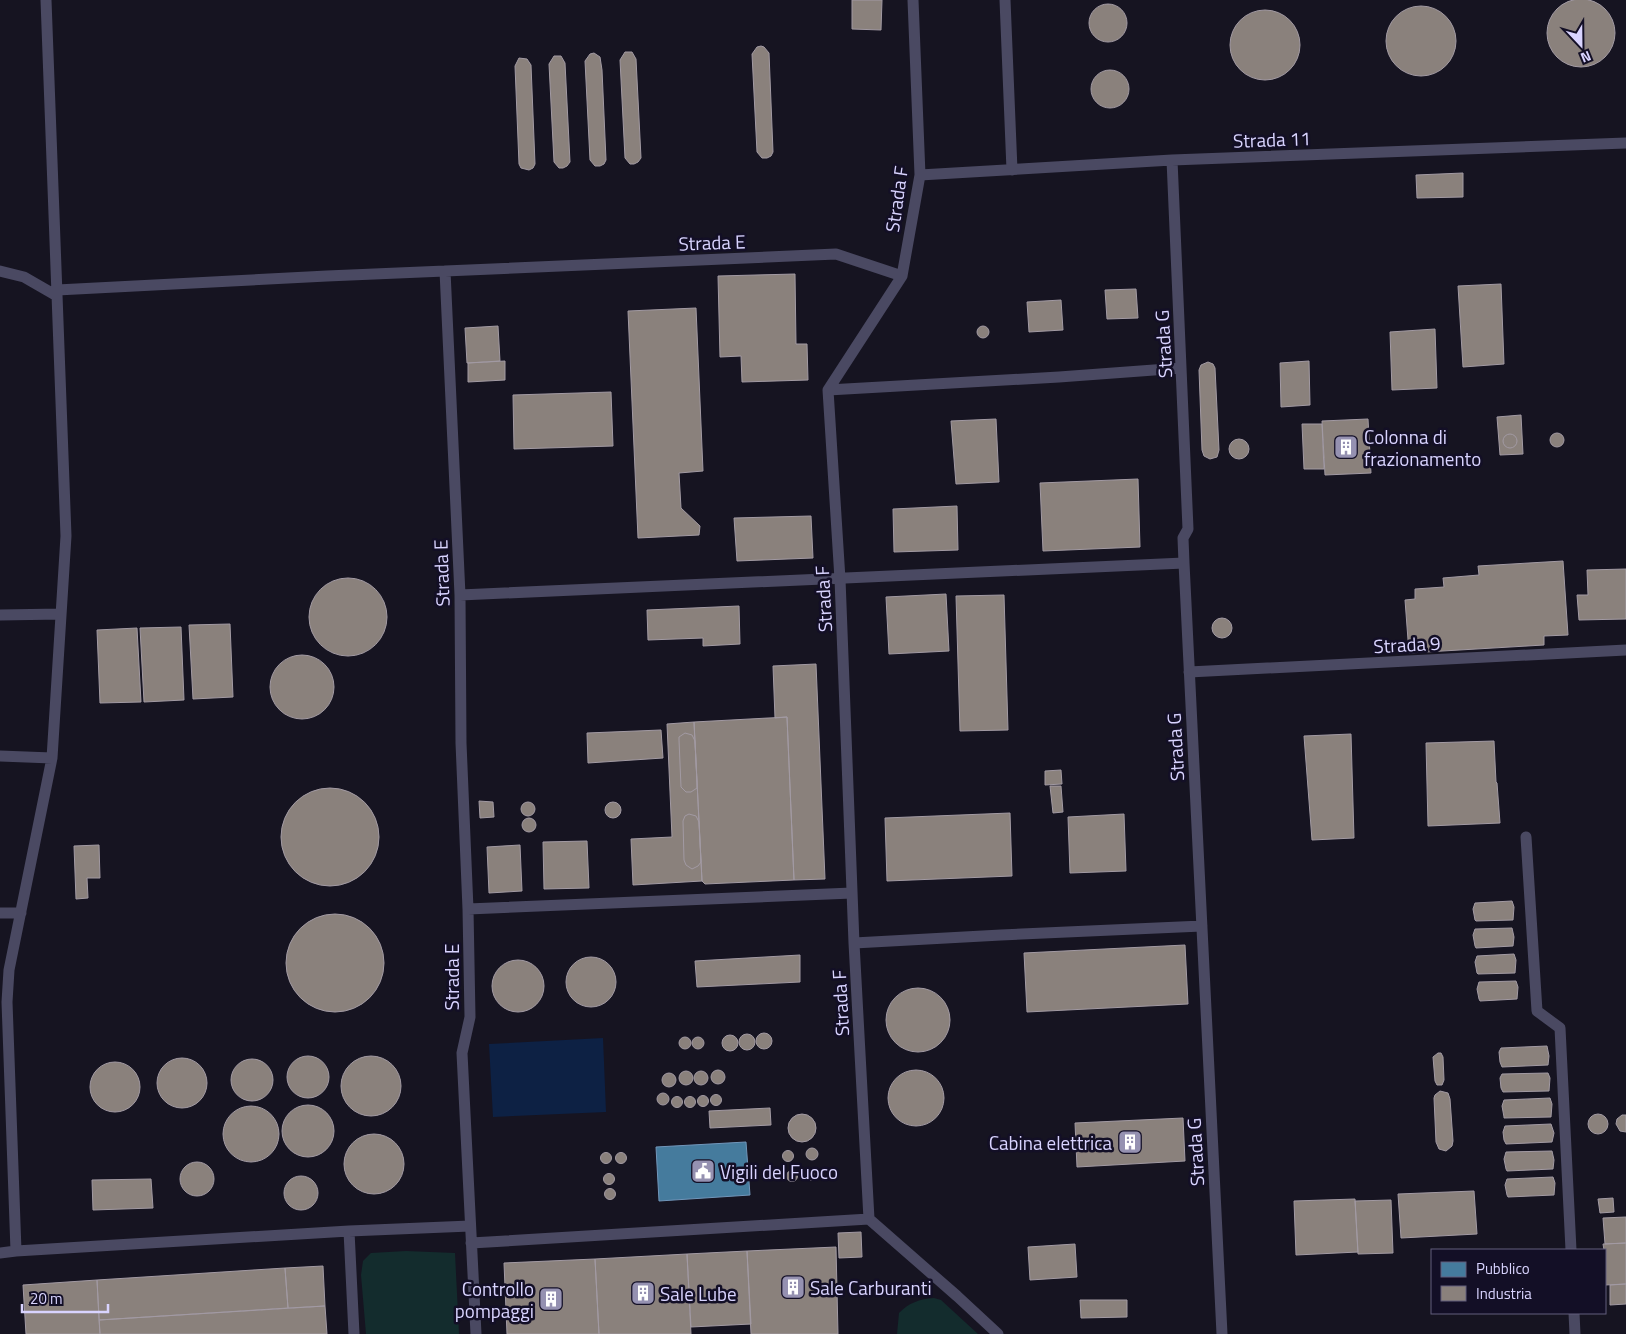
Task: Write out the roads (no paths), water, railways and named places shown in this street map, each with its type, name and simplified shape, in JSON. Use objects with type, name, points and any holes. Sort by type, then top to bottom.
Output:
[{"type":"lane","points":[[16,1251],[5,967],[21,913],[52,758],[66,536],[46,0]]},
{"type":"lane","name":"Strada F","points":[[869,1219],[854,943],[840,579],[828,390],[902,276],[920,175],[913,0]]},
{"type":"lane","points":[[1005,0],[1012,170]]},
{"type":"lane","name":"Strada 11","points":[[920,175],[1172,160],[1626,143]]},
{"type":"lane","name":"Strada G","points":[[1172,160],[1188,529],[1183,538],[1184,563],[1222,1334]]},
{"type":"lane","name":"Strada E","points":[[476,1334],[462,1053],[470,1017],[468,910],[461,743],[460,595],[445,271],[836,254],[902,276]]},
{"type":"lane","points":[[0,271],[24,277],[57,293],[327,276],[445,271]]},
{"type":"lane","points":[[828,390],[1181,368]]},
{"type":"lane","points":[[460,595],[1184,563]]},
{"type":"lane","points":[[0,616],[61,614]]},
{"type":"lane","name":"Strada 9","points":[[1189,672],[1626,650]]},
{"type":"lane","points":[[0,756],[52,758]]},
{"type":"lane","points":[[1526,837],[1537,1011],[1560,1028],[1571,1249]]},
{"type":"lane","points":[[468,910],[852,893]]},
{"type":"lane","points":[[0,913],[21,913]]},
{"type":"lane","points":[[854,943],[1001,934],[1202,926]]},
{"type":"lane","points":[[471,1243],[869,1219],[998,1334]]},
{"type":"lane","points":[[0,1253],[349,1231],[470,1226]]},
{"type":"lane","points":[[349,1231],[354,1334]]},
{"type":"lane","points":[[1574,1314],[1575,1334]]},
{"type":"water","points":[[603,1038],[606,1112],[493,1117],[489,1044]]},
{"type":"place","name":"Colonna di frazionamento","points":[[1346,447]]},
{"type":"place","name":"Cabina elettrica","points":[[1130,1142]]},
{"type":"place","name":"Vigili del Fuoco","points":[[703,1171]]},
{"type":"place","name":"Sale Carburanti","points":[[793,1287]]},
{"type":"place","name":"Sale Lube","points":[[643,1293]]},
{"type":"place","name":"Controllo pompaggi","points":[[551,1299]]}]
